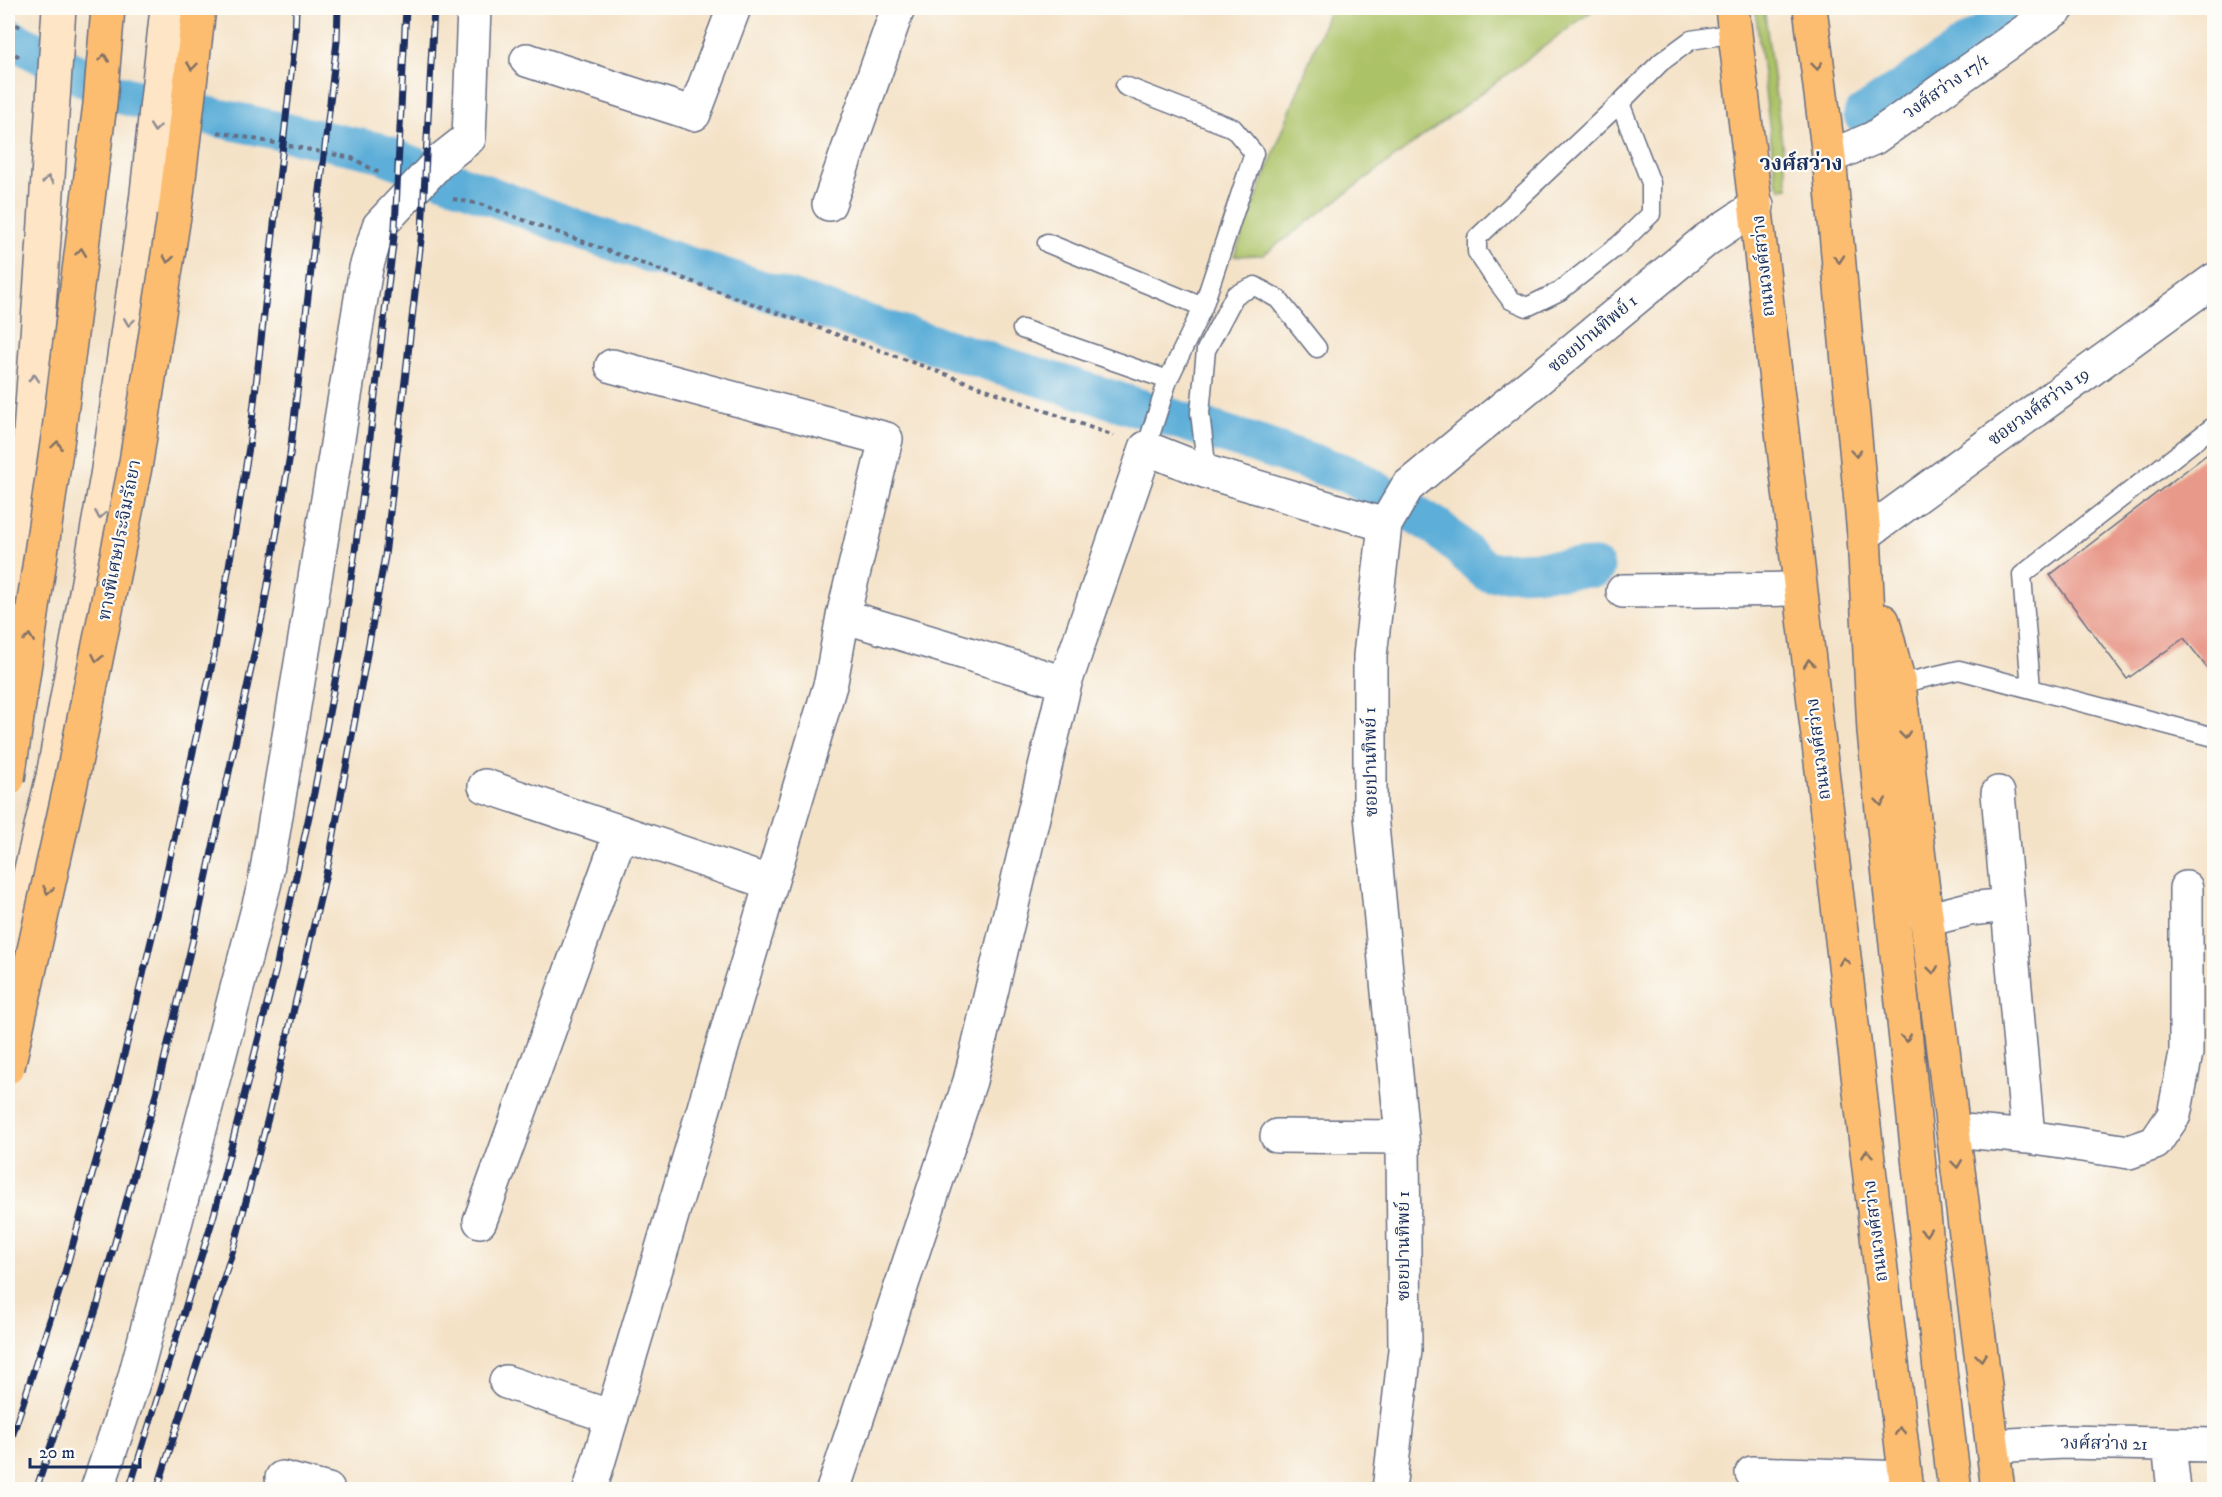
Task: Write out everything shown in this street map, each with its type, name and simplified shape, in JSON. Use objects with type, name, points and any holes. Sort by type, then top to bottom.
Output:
[{"type":"main road","points":[[8,624],[22,545],[58,8]]},
{"type":"main road","points":[[8,779],[59,430],[100,104],[108,8]]},
{"type":"main road","points":[[8,967],[55,765],[107,476],[147,202],[167,8]]},
{"type":"main road","name":"ทางพิเศษประจิมรัถยา","points":[[8,1067],[71,783],[136,462],[176,203],[199,8]]},
{"type":"main road","points":[[1810,8],[1829,157],[1865,545],[1874,732],[1941,1379],[1955,1490]]},
{"type":"main road","name":"ถนนวงศ์สว่าง","points":[[1734,20],[1906,1484]]},
{"type":"main road","points":[[1865,545],[1899,684],[1926,920],[1998,1490]]},
{"type":"street","points":[[97,1490],[134,1380],[265,882],[366,268],[379,226],[425,177],[469,138],[474,8]]},
{"type":"street","points":[[527,60],[694,114],[734,8]]},
{"type":"street","points":[[829,204],[898,8]]},
{"type":"street","name":"วงศ์สว่าง 17/1","points":[[1829,157],[1874,138],[2058,8]]},
{"type":"street","name":"ซอยปานทิพย์ 1","points":[[1389,1490],[1405,1350],[1402,1137],[1370,805],[1370,656],[1395,509],[1706,240],[1757,206]]},
{"type":"street","name":"ซอยวงศ์สว่าง 19","points":[[1865,545],[2214,280]]},
{"type":"street","points":[[590,1490],[831,682],[843,616],[886,439],[612,366]]},
{"type":"street","points":[[833,1490],[970,1080],[1065,683],[1150,436],[1205,458],[1395,509]]},
{"type":"street","points":[[1623,591],[1800,589]]},
{"type":"street","points":[[843,616],[1065,683]]},
{"type":"street","points":[[485,786],[771,883]]},
{"type":"street","points":[[1998,793],[2028,1137]]},
{"type":"street","points":[[480,1221],[621,832]]},
{"type":"street","points":[[1953,1130],[2028,1137],[2129,1152],[2155,1143],[2174,1115],[2200,1053],[2186,888]]},
{"type":"street","points":[[1926,920],[1969,909],[2008,905]]},
{"type":"street","points":[[1276,1136],[1402,1137]]},
{"type":"street","points":[[506,1382],[612,1417]]},
{"type":"street","name":"วงศ์สว่าง 21","points":[[1993,1446],[2063,1442],[2214,1445]]},
{"type":"street","points":[[2169,1445],[2175,1490]]},
{"type":"street","points":[[1752,1473],[1906,1484]]},
{"type":"street","points":[[282,1478],[328,1490]]},
{"type":"lane","points":[[1620,103],[1651,183],[1651,214],[1620,244],[1560,291],[1527,307],[1511,300],[1477,252],[1477,238],[1620,103],[1660,62],[1691,39],[1734,20]]},
{"type":"lane","points":[[1125,86],[1233,128],[1254,153],[1203,307],[1168,380],[1150,436]]},
{"type":"lane","points":[[1047,243],[1203,307]]},
{"type":"lane","points":[[1205,458],[1200,412],[1206,350],[1236,295],[1255,286],[1278,299],[1317,348]]},
{"type":"lane","points":[[1022,329],[1168,380]]},
{"type":"lane","points":[[2031,689],[2022,575],[2214,426]]},
{"type":"lane","points":[[1899,684],[1959,670],[2214,737]]},
{"type":"path","points":[[425,177],[480,204],[1150,436]]},
{"type":"green space","points":[[1330,8],[1596,8],[1263,255],[1234,256]]},
{"type":"green space","points":[[1755,8],[1764,8],[1788,188],[1781,189],[1776,181]]},
{"type":"building","points":[[2214,449],[2214,677],[2184,638],[2127,679],[2050,575]]},
{"type":"waterway","points":[[1863,115],[2022,8]]},
{"type":"waterway","points":[[8,37],[111,92],[171,108],[375,151],[587,233],[1352,476],[1438,528],[1487,572],[1595,568]]},
{"type":"railway","points":[[8,1449],[62,1283],[115,1093],[160,903],[214,655],[249,447],[295,38],[296,8]]},
{"type":"railway","points":[[36,1490],[97,1307],[155,1098],[195,931],[263,613],[290,455],[337,41],[338,8]]},
{"type":"railway","points":[[129,1490],[214,1215],[275,973],[314,793],[342,644],[365,479],[395,228],[406,8]]},
{"type":"railway","points":[[157,1490],[235,1243],[268,1118],[329,861],[385,556],[422,231],[434,8]]},
{"type":"district","name":"วงศ์สว่าง","points":[[1801,164]]}]
